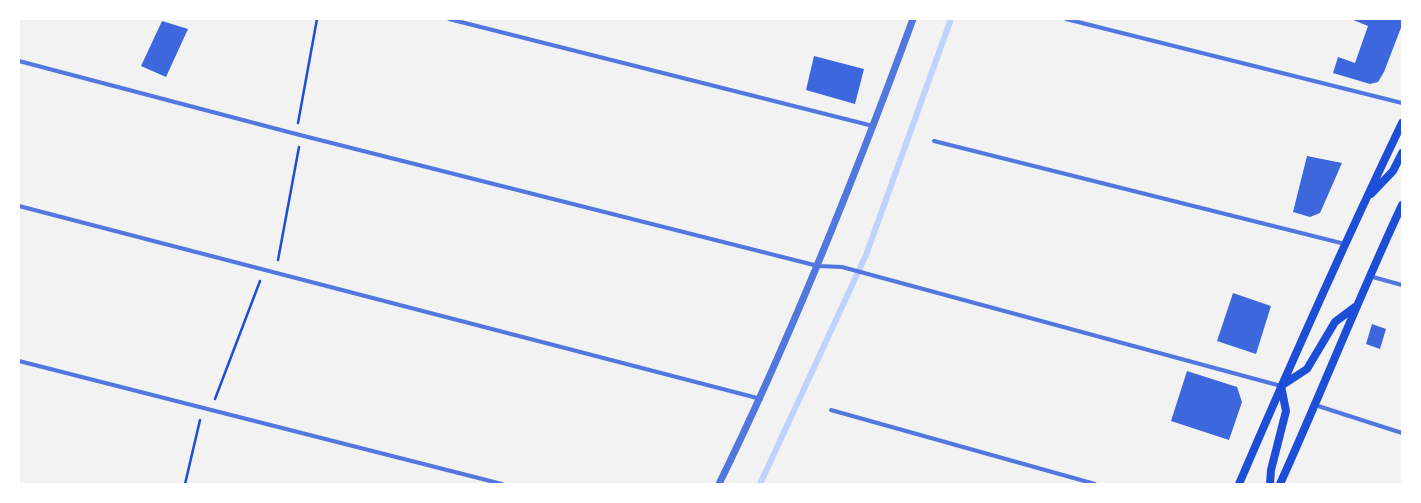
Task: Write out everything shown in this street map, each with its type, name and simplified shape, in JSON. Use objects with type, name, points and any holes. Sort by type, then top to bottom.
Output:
[{"type":"main road","points":[[1239,484],[1345,244],[1402,123]]},
{"type":"main road","points":[[1365,200],[1393,171],[1402,153]]},
{"type":"main road","points":[[1280,484],[1315,405],[1368,276],[1402,205]]},
{"type":"main road","points":[[1281,386],[1306,369],[1335,322],[1355,307]]},
{"type":"main road","points":[[1270,484],[1271,470],[1286,411],[1281,386]]},
{"type":"street","points":[[449,19],[874,126]]},
{"type":"street","points":[[720,484],[761,399],[818,266],[874,126],[913,19]]},
{"type":"street","points":[[1066,19],[1402,103]]},
{"type":"street","points":[[19,61],[296,134],[818,266],[842,267],[1281,386]]},
{"type":"street","points":[[934,142],[1345,244]]},
{"type":"street","points":[[19,206],[761,399]]},
{"type":"street","points":[[1368,276],[1402,285]]},
{"type":"street","points":[[19,361],[502,484]]},
{"type":"street","points":[[1315,405],[1402,433]]},
{"type":"street","points":[[831,410],[1095,484]]},
{"type":"path","points":[[185,484],[203,408],[213,404],[265,270]]},
{"type":"building","points":[[1351,19],[1402,19],[1402,25],[1384,72],[1378,82],[1370,84],[1333,73],[1338,57],[1355,63],[1368,26]]},
{"type":"building","points":[[162,21],[188,29],[166,77],[141,66]]},
{"type":"building","points":[[814,56],[864,69],[855,104],[806,90]]},
{"type":"building","points":[[1307,156],[1342,163],[1320,213],[1310,217],[1293,212]]},
{"type":"building","points":[[1233,293],[1271,306],[1256,354],[1217,341]]},
{"type":"building","points":[[1372,324],[1386,329],[1380,349],[1366,344]]},
{"type":"building","points":[[1187,371],[1237,387],[1242,402],[1229,440],[1171,421]]},
{"type":"waterway","points":[[760,484],[866,255],[951,19]]}]
